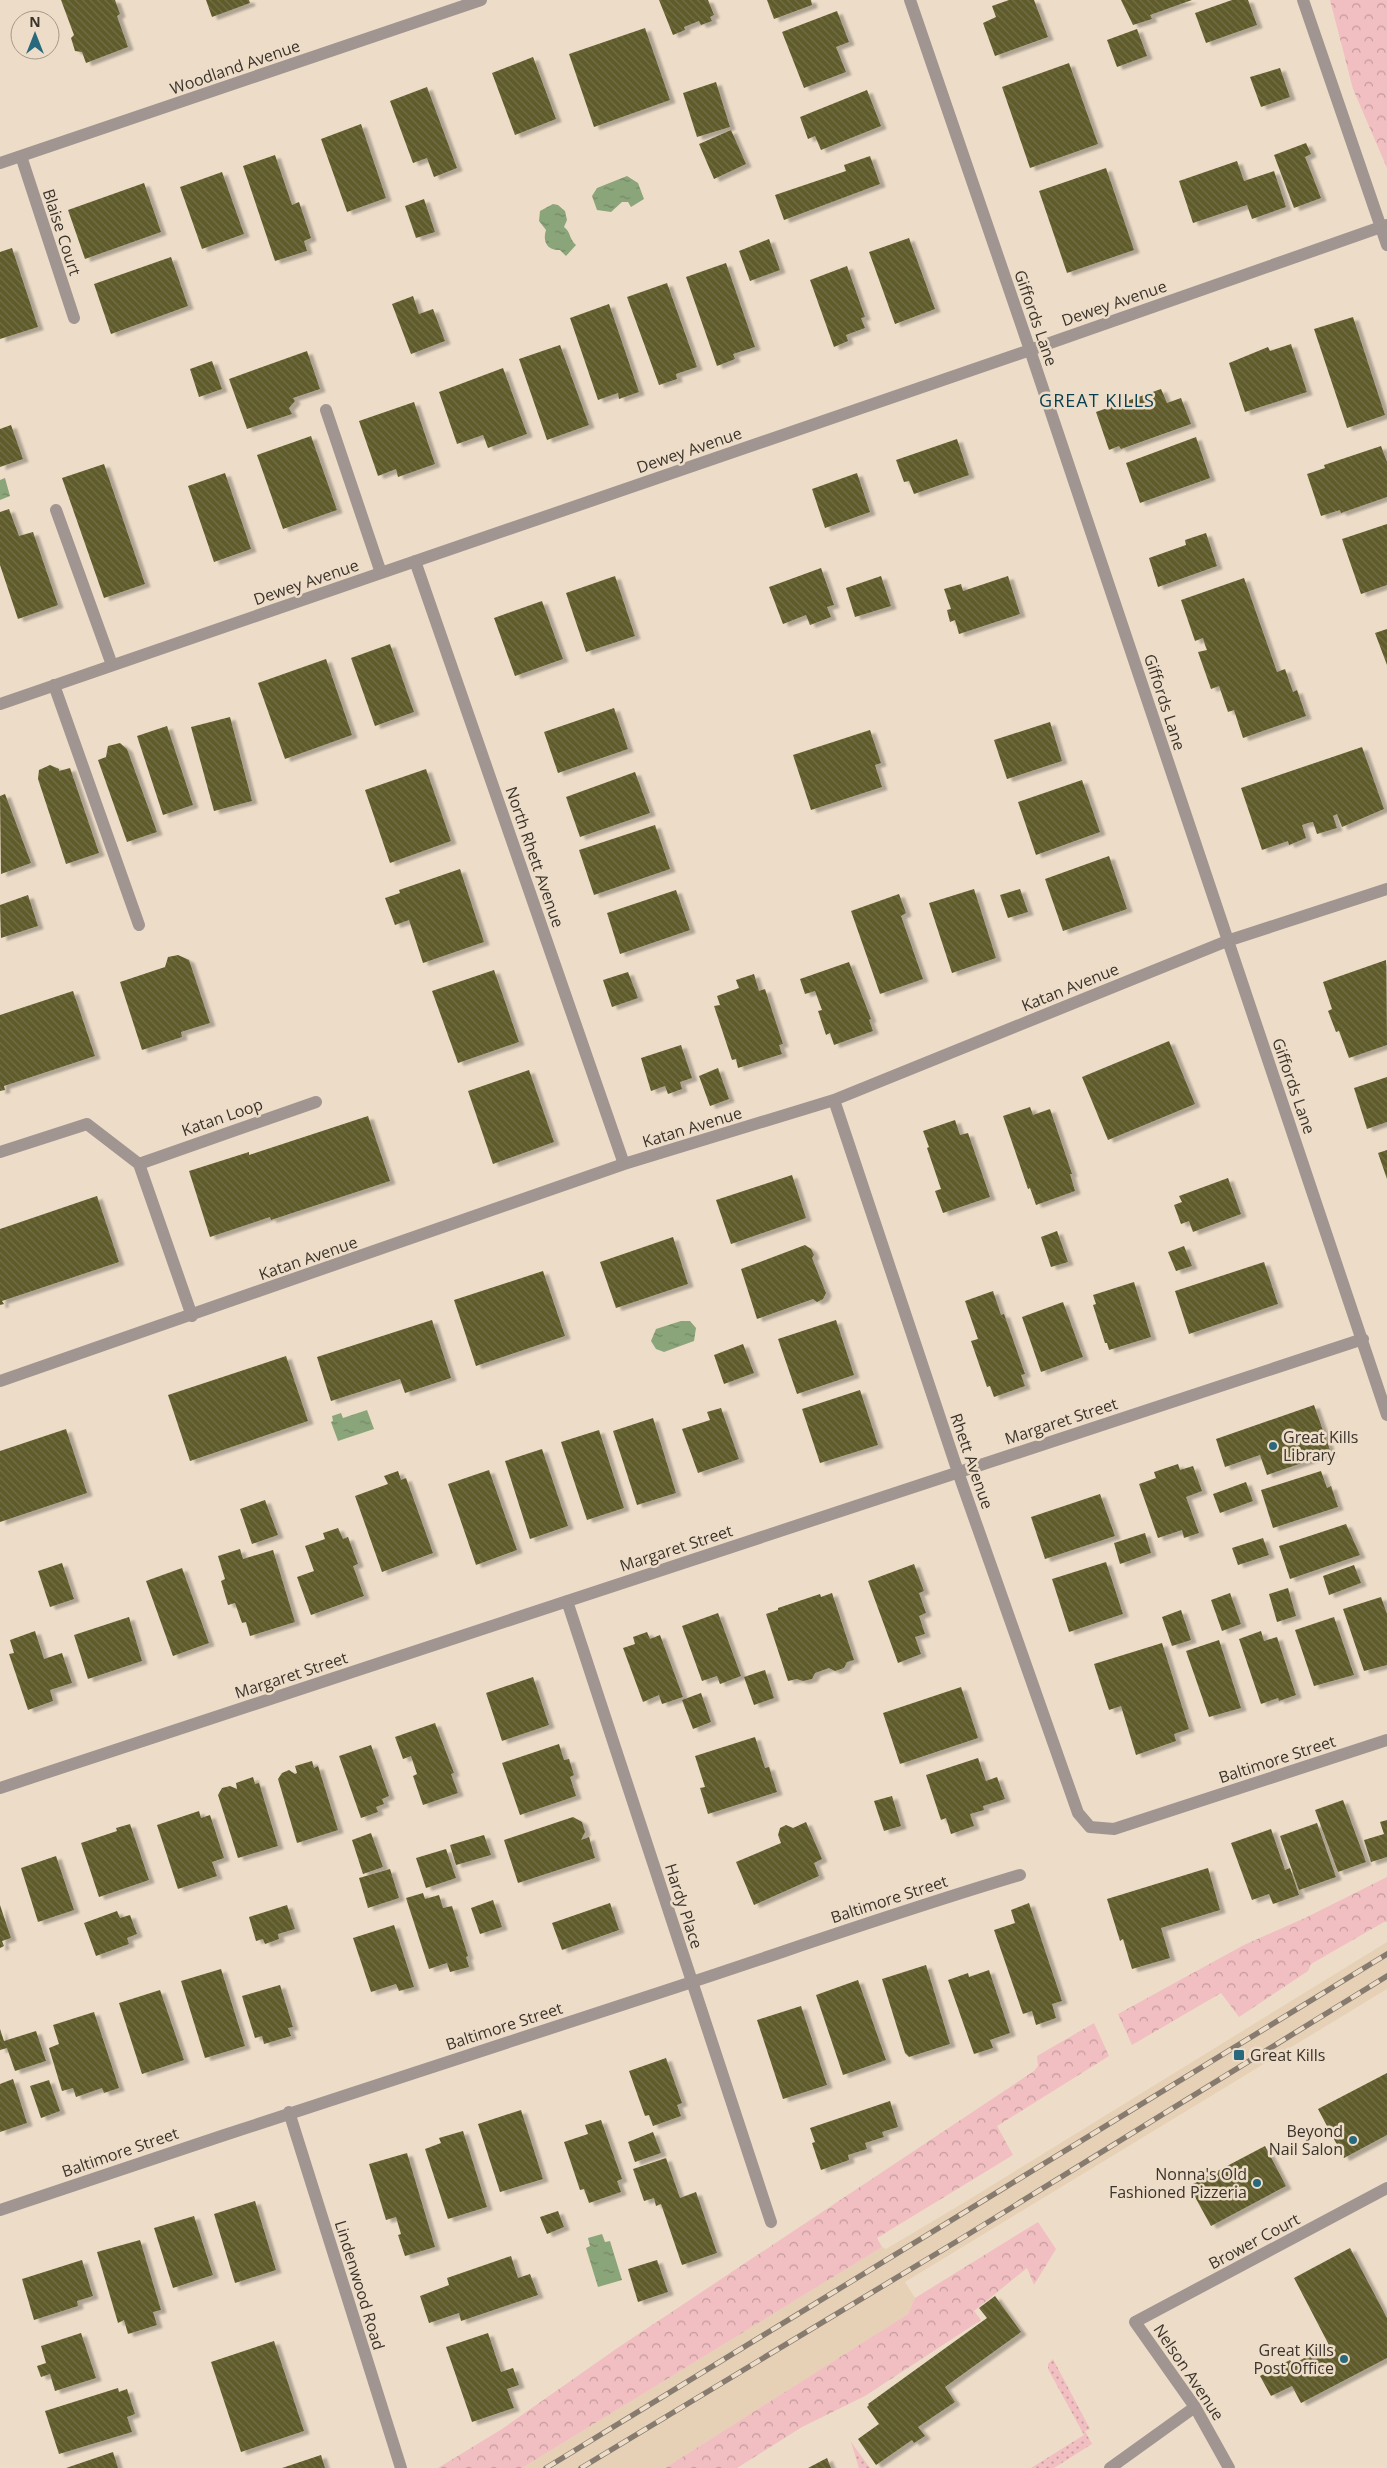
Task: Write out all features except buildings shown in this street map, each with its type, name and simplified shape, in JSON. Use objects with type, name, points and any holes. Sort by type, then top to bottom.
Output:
[{"type":"street","name":"Woodland Avenue","points":[[0,163],[481,0]]},
{"type":"street","name":"Giffords Lane","points":[[910,0],[1030,350],[1387,1415]]},
{"type":"street","points":[[1303,0],[1384,226],[1387,246]]},
{"type":"street","name":"Blaise Court","points":[[21,156],[74,318]]},
{"type":"street","name":"Dewey Avenue","points":[[0,704],[1030,350],[1384,226]]},
{"type":"street","points":[[326,410],[381,573]]},
{"type":"street","points":[[56,510],[112,665]]},
{"type":"street","name":"North Rhett Avenue","points":[[415,561],[624,1164]]},
{"type":"street","points":[[54,685],[138,925]]},
{"type":"street","name":"Katan Avenue","points":[[0,1381],[192,1316],[624,1164],[834,1100],[1227,941],[1387,889]]},
{"type":"street","name":"Rhett Avenue","points":[[834,1100],[958,1472],[1078,1813],[1090,1827]]},
{"type":"street","name":"Katan Loop","points":[[139,1164],[316,1102]]},
{"type":"street","points":[[0,1152],[87,1124],[139,1164],[192,1316]]},
{"type":"street","name":"Margaret Street","points":[[0,1788],[1363,1339]]},
{"type":"street","name":"Hardy Place","points":[[568,1601],[771,2222]]},
{"type":"street","name":"Baltimore Street","points":[[1090,1827],[1114,1829],[1387,1740]]},
{"type":"street","name":"Baltimore Street","points":[[0,2210],[288,2112],[692,1982],[916,1906],[1020,1875]]},
{"type":"street","name":"Lindenwood Road","points":[[288,2112],[401,2468]]},
{"type":"street","name":"Brower Court","points":[[1135,2322],[1387,2188]]},
{"type":"street","name":"Nelson Avenue","points":[[1135,2322],[1195,2407],[1229,2468]]},
{"type":"street","points":[[1110,2468],[1195,2407]]},
{"type":"shaded area","points":[[1387,1942],[1387,1989],[905,2282],[915,2298],[908,2314],[665,2468],[522,2468],[882,2247],[886,2249],[960,2205]]},
{"type":"green space","points":[[1330,0],[1387,0],[1387,168],[1353,89]]},
{"type":"green space","points":[[1387,1877],[1387,1922],[1311,1964],[1308,1971],[1239,2017],[1221,1993],[1132,2045],[1118,2014],[1244,1945],[1305,1918]]},
{"type":"green space","points":[[1094,2023],[1109,2056],[997,2126],[1013,2155],[877,2238],[882,2247],[522,2468],[438,2468],[502,2429],[616,2349],[1034,2071],[1038,2066],[1037,2056]]},
{"type":"green space","points":[[1038,2222],[1056,2249],[1034,2285],[1027,2268],[974,2311],[981,2320],[865,2396],[802,2427],[737,2468],[665,2468],[908,2314],[915,2298]]},
{"type":"green space","points":[[1053,2359],[1090,2429],[1085,2431],[1092,2444],[1054,2468],[1031,2468],[1084,2435],[1048,2369],[1048,2364]]},
{"type":"green space","points":[[851,2442],[870,2468],[859,2468]]},
{"type":"water","points":[[627,176],[638,183],[644,199],[631,207],[628,202],[622,202],[611,212],[597,210],[592,196],[597,188]]},
{"type":"water","points":[[553,204],[558,205],[565,211],[567,220],[564,227],[576,245],[566,256],[560,250],[552,249],[547,245],[545,238],[546,230],[539,221],[540,211]]},
{"type":"water","points":[[5,478],[10,496],[0,500],[0,480]]},
{"type":"water","points":[[681,1321],[690,1321],[696,1328],[694,1341],[664,1352],[656,1349],[651,1341],[656,1329]]},
{"type":"water","points":[[367,1410],[374,1429],[338,1441],[331,1422],[333,1421],[332,1416],[341,1413],[343,1418]]},
{"type":"water","points":[[602,2234],[605,2242],[610,2241],[622,2280],[598,2287],[586,2248],[590,2246],[588,2238]]},
{"type":"railway","points":[[546,2468],[1387,1954]]},
{"type":"railway","points":[[581,2468],[959,2240],[1387,1976]]},
{"type":"place","name":"Great Kills Library","points":[[1273,1446]]},
{"type":"place","name":"Great Kills","points":[[1239,2055]]},
{"type":"place","name":"Beyond Nail Salon","points":[[1353,2140]]},
{"type":"place","name":"Nonna's Old Fashioned Pizzeria","points":[[1257,2183]]},
{"type":"place","name":"Great Kills Post Office","points":[[1344,2359]]},
{"type":"district","name":"GREAT KILLS","points":[[1097,400]]}]
